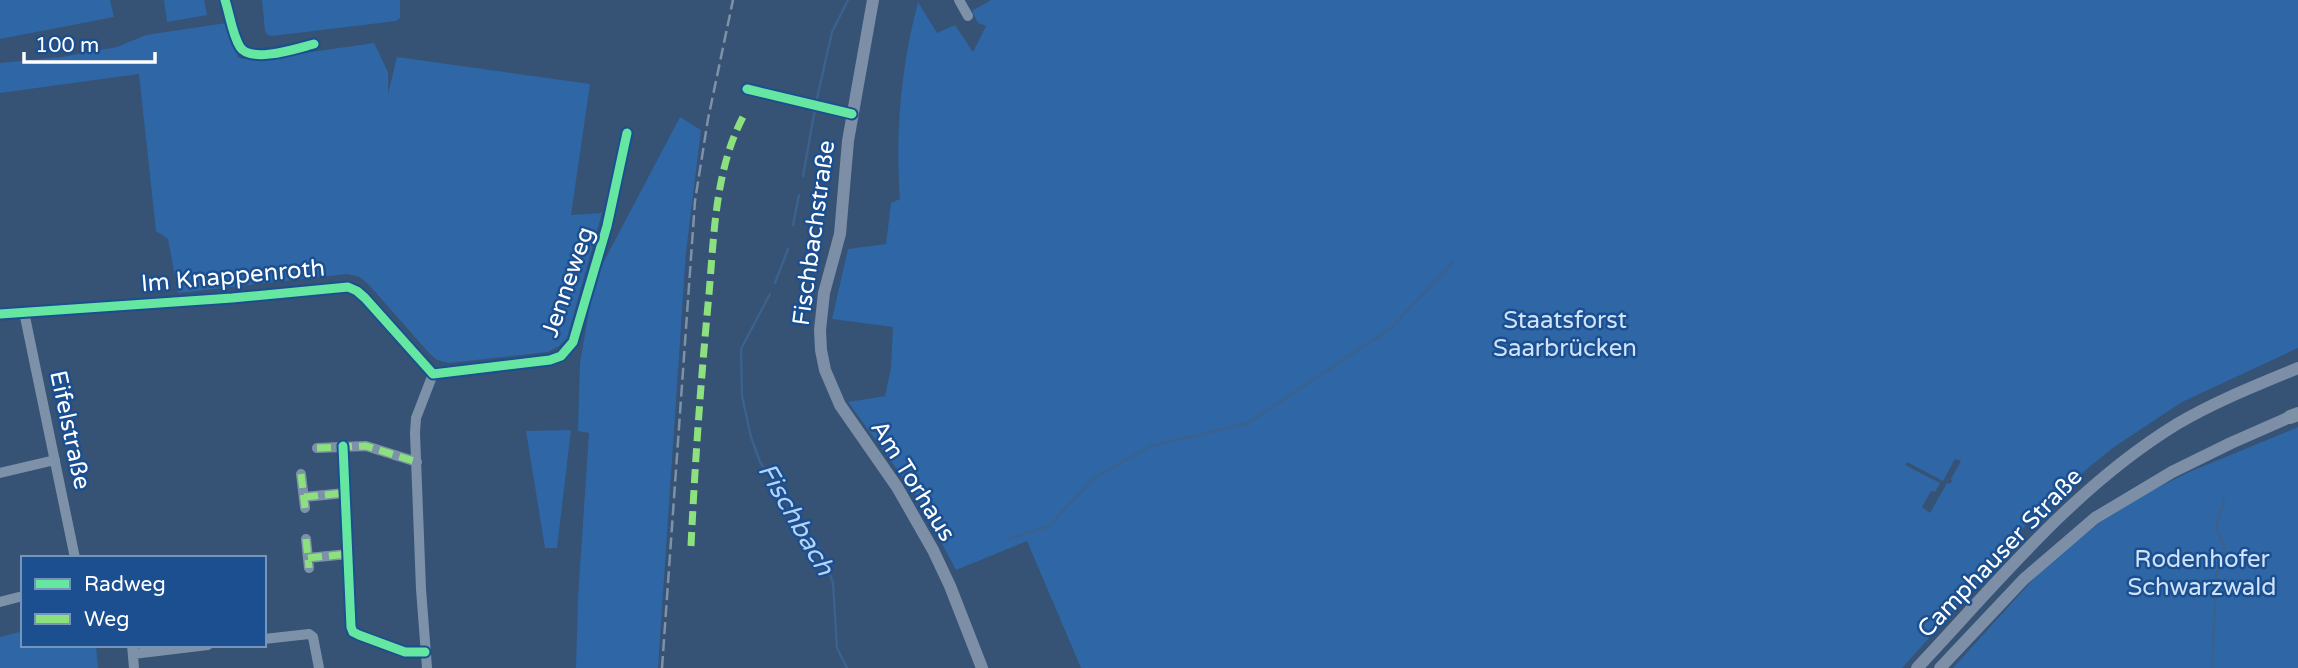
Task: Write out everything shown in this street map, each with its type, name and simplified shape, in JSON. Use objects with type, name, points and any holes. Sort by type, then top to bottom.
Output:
[{"type":"main road","name":"Fischbachstraße","points":[[835,397],[825,370],[820,330],[826,283],[840,234],[852,114],[873,0]]},
{"type":"main road","name":"Camphauser Straße","points":[[1917,668],[2044,532],[2077,499],[2113,470],[2144,446],[2202,410],[2298,368]]},
{"type":"main road","name":"Am Torhaus","points":[[835,397],[916,518],[950,586],[982,668]]},
{"type":"main road","name":"Camphauser Straße","points":[[1940,668],[2024,579],[2095,518],[2172,472],[2295,416]]},
{"type":"street","points":[[225,0],[236,39],[242,51],[248,54],[258,56],[314,44]]},
{"type":"street","points":[[959,0],[968,16]]},
{"type":"street","name":"Fischbachstraße","points":[[747,89],[852,114]]},
{"type":"street","name":"Jenneweg","points":[[433,374],[550,360],[567,350],[573,342],[607,226],[627,133]]},
{"type":"street","name":"Im Knappenroth","points":[[0,314],[348,287],[365,298],[433,374]]},
{"type":"street","name":"Eifelstraße","points":[[24,312],[75,556]]},
{"type":"street","points":[[427,668],[415,418],[433,374]]},
{"type":"street","points":[[343,446],[351,627],[353,632],[400,650],[425,652]]},
{"type":"street","points":[[317,448],[366,446],[417,462]]},
{"type":"street","points":[[0,473],[55,460]]},
{"type":"street","points":[[301,474],[305,503],[345,493]]},
{"type":"street","points":[[306,539],[309,563],[348,554]]},
{"type":"street","points":[[0,602],[21,597]]},
{"type":"street","points":[[266,639],[309,634],[313,636],[319,668]]},
{"type":"street","points":[[134,668],[132,649],[170,647]]},
{"type":"green space","points":[[0,0],[110,0],[114,17],[0,39]]},
{"type":"green space","points":[[164,0],[204,0],[207,15],[167,22]]},
{"type":"green space","points":[[262,0],[400,0],[400,18],[396,21],[272,36],[265,31]]},
{"type":"green space","name":"Staatsforst Saarbrücken","points":[[991,0],[2298,0],[2298,348],[2182,402],[2114,447],[2088,468],[2028,523],[1902,668],[1081,668],[1027,541],[956,570],[917,497],[848,402],[885,396],[891,368],[893,327],[832,319],[848,249],[886,244],[891,203],[900,199],[898,149],[901,100],[907,51],[918,2],[937,33],[955,25],[973,52],[986,26],[978,23],[972,11]],"holes":[[[1955,459],[1961,461],[1952,481],[1947,483],[1930,513],[1922,507],[1931,491],[1935,492],[1940,483],[1905,465],[1907,462],[1943,481]]]},
{"type":"green space","points":[[226,23],[238,58],[255,60],[374,43],[388,72],[388,94],[397,57],[590,84],[571,215],[602,213],[567,338],[548,352],[449,363],[437,360],[429,353],[360,277],[347,274],[178,293],[168,239],[156,231],[139,74],[0,93],[0,63],[62,57],[117,47],[146,35]]},
{"type":"green space","points":[[680,117],[701,130],[686,252],[658,668],[576,668],[589,433],[578,431],[580,363],[592,294],[603,263]]},
{"type":"green space","name":"Rodenhofer Schwarzwald","points":[[2298,427],[2298,668],[1953,668],[2045,566],[2102,521],[2189,472]]},
{"type":"green space","points":[[571,430],[557,548],[545,548],[526,431]]},
{"type":"green space","points":[[21,632],[21,647],[96,647],[98,668],[0,668],[0,637]]},
{"type":"waterway","name":"Fischbach","points":[[816,103],[832,32],[848,0]]},
{"type":"waterway","name":"Fischbach","points":[[803,176],[815,109]]},
{"type":"waterway","name":"Fischbach","points":[[793,225],[799,195]]},
{"type":"waterway","name":"Fischbach","points":[[775,283],[788,249]]},
{"type":"waterway","points":[[1009,539],[1049,526],[1094,478],[1151,446],[1248,423],[1390,329],[1453,262]]},
{"type":"waterway","name":"Fischbach","points":[[770,294],[741,349],[742,396],[751,437],[760,462],[824,557],[833,583],[837,648],[847,668]]},
{"type":"waterway","points":[[2212,668],[2216,576],[2225,548],[2216,528],[2224,499]]},
{"type":"railway","points":[[662,668],[695,201],[708,119],[733,0]]},
{"type":"marked path","points":[[691,546],[698,420],[717,204],[727,159],[743,117]]},
{"type":"marked path","points":[[317,448],[366,446],[417,462]]},
{"type":"marked path","points":[[301,474],[305,508]]},
{"type":"marked path","points":[[304,497],[345,493]]},
{"type":"marked path","points":[[306,539],[309,568]]},
{"type":"marked path","points":[[308,558],[348,554]]},
{"type":"cycle path","points":[[225,0],[235,36],[240,47],[246,52],[264,55],[314,44]]},
{"type":"cycle path","points":[[747,89],[852,114]]},
{"type":"cycle path","points":[[0,314],[348,287],[365,298],[433,374],[550,360],[561,356],[573,342],[607,226],[627,133]]},
{"type":"cycle path","points":[[343,446],[351,627],[353,632],[359,635],[405,652],[425,652]]}]
